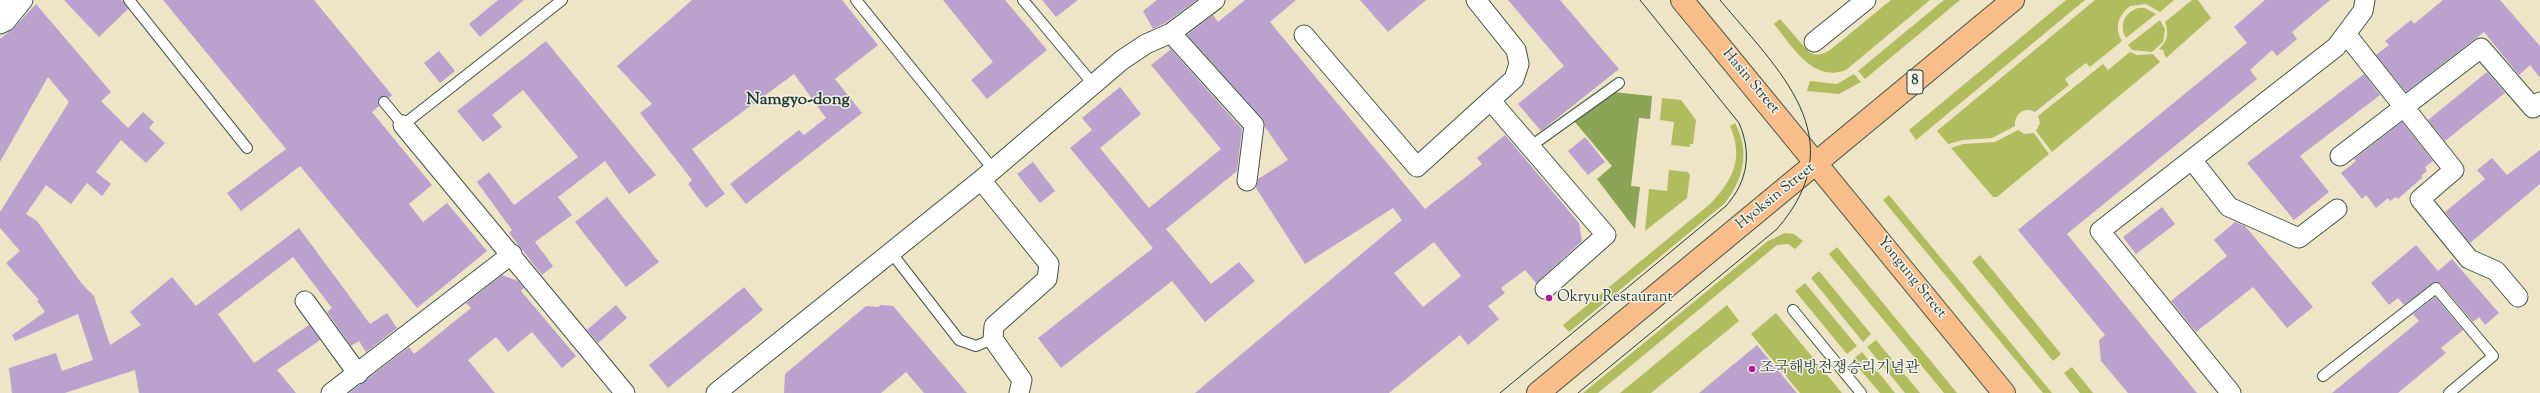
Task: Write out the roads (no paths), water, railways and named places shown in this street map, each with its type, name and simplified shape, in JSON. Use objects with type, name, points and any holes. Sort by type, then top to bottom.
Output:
[{"type":"main road","name":"Hasin Street","points":[[1682,0],[1818,163]]},
{"type":"main road","name":"Hyoksin Street","points":[[1538,393],[1818,163],[2013,0]]},
{"type":"main road","name":"Yongung Street","points":[[1818,163],[2004,393]]},
{"type":"street","points":[[0,10],[5,0]]},
{"type":"street","points":[[0,24],[6,21],[23,0]]},
{"type":"street","points":[[716,393],[890,251],[987,175],[1093,84],[1134,52],[1171,33],[1215,0]]},
{"type":"street","points":[[1304,35],[1417,167],[1514,79],[1520,64],[1516,50],[1476,0]]},
{"type":"street","points":[[1814,42],[1866,0]]},
{"type":"street","points":[[2231,393],[2100,231],[2336,47],[2363,11],[2365,0]]},
{"type":"street","points":[[1171,33],[1254,125],[1247,181]]},
{"type":"street","points":[[2346,34],[2404,109],[2454,170],[2420,199],[2469,259],[2496,271],[2518,297]]},
{"type":"street","points":[[2340,156],[2404,109],[2481,48],[2532,108],[2540,102]]},
{"type":"street","points":[[1491,101],[1606,235],[1545,289]]},
{"type":"street","points":[[403,125],[512,254],[625,393]]},
{"type":"street","points":[[2192,160],[2229,207],[2299,238],[2337,209]]},
{"type":"street","points":[[987,175],[1049,264],[1047,278],[994,326],[993,339],[1022,380],[1019,393]]},
{"type":"street","points":[[331,393],[358,374],[512,254]]},
{"type":"street","points":[[305,301],[358,374]]},
{"type":"lane","points":[[130,0],[247,148]]},
{"type":"lane","points":[[384,102],[403,125],[562,0]]},
{"type":"lane","points":[[856,0],[987,175]]},
{"type":"lane","points":[[1023,0],[1093,84]]},
{"type":"lane","points":[[1531,146],[1619,82]]},
{"type":"lane","points":[[890,251],[959,340],[976,346],[993,339]]},
{"type":"lane","points":[[2323,376],[2436,288],[2493,356],[2449,393]]},
{"type":"lane","points":[[1793,310],[1861,393]]},
{"type":"tram line","points":[[1500,393],[1726,206],[1739,187],[1743,177],[1746,166],[1746,145],[1739,123],[1640,0]]},
{"type":"tram line","points":[[1578,393],[1777,229],[1800,196],[1810,165],[1809,135],[1800,107],[1784,79],[1720,0]]},
{"type":"place","name":"Okryu Restaurant","points":[[1549,298]]},
{"type":"place","name":"조국해방전쟁승리기념관","points":[[1752,369]]},
{"type":"district","name":"Namgyo-dong","points":[[798,101]]}]
